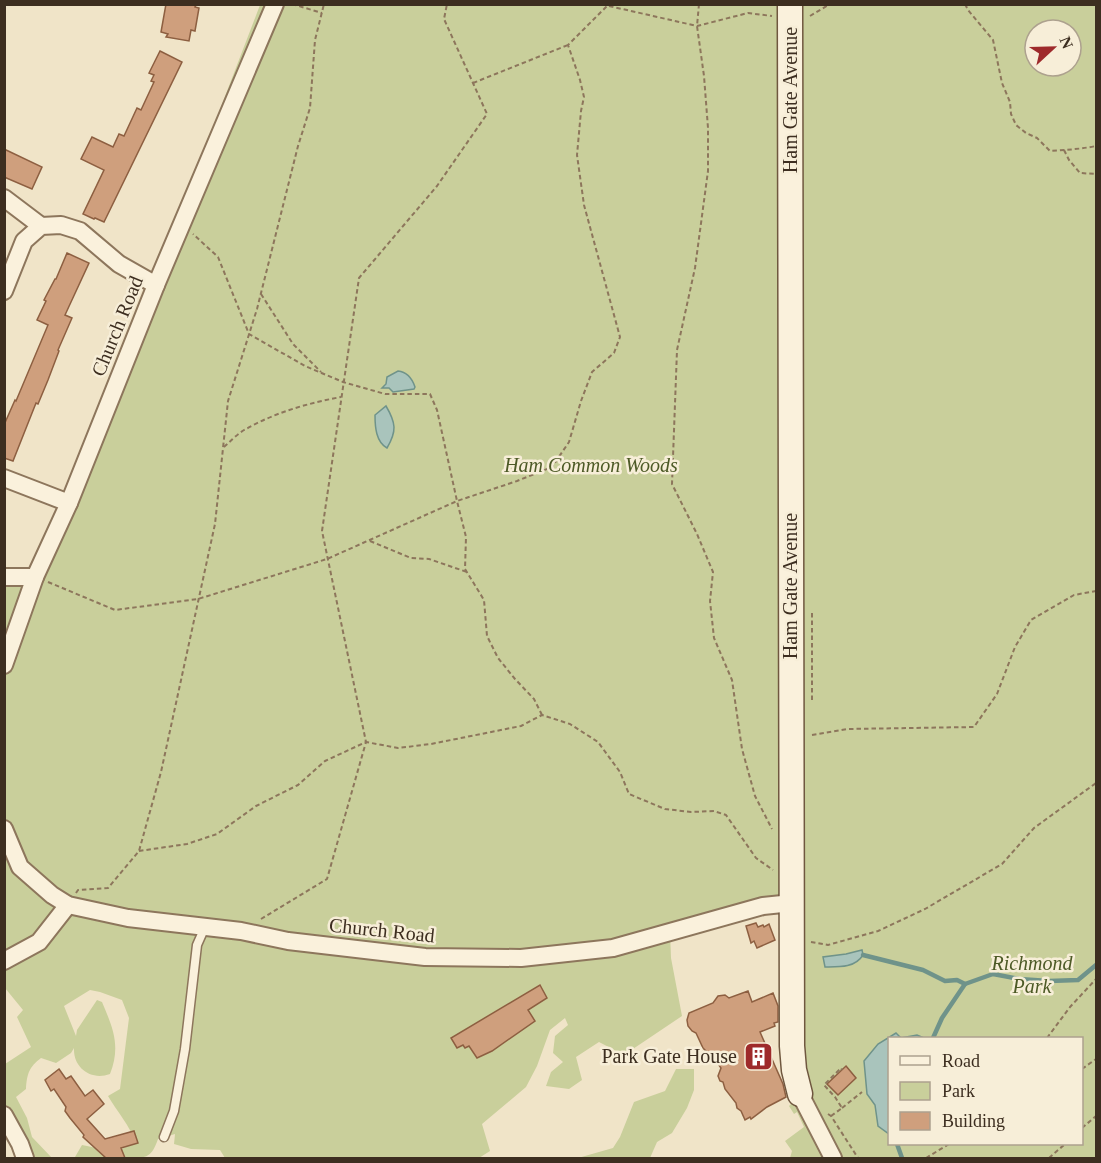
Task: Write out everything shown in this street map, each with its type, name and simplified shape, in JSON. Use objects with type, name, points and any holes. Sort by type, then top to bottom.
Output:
[{"type":"main road","name":"Ham Gate Avenue","points":[[781,10],[791,712],[792,1046],[794,1070],[800,1094]]},
{"type":"street","name":"Church Road","points":[[4,665],[35,577],[69,503],[156,285],[275,4]]},
{"type":"street","points":[[4,198],[41,226]]},
{"type":"street","points":[[4,291],[24,241],[41,226],[61,225],[81,231],[119,264],[156,285]]},
{"type":"street","points":[[4,478],[69,503]]},
{"type":"street","points":[[4,577],[35,577]]},
{"type":"street","name":"Church Road","points":[[4,829],[20,867],[52,896],[68,905],[128,918],[241,932],[288,941],[425,957],[521,957],[613,948],[763,906],[792,893]]},
{"type":"street","points":[[4,961],[39,942],[68,905]]},
{"type":"street","name":"Ham Gate Avenue","points":[[800,1094],[833,1158]]},
{"type":"street","points":[[4,1115],[25,1158]]},
{"type":"lane","points":[[164,1137],[174,1112],[197,945],[205,927]]},
{"type":"path","points":[[292,4],[322,14]]},
{"type":"path","points":[[68,905],[78,890],[108,888],[139,851],[160,772],[215,524],[228,400],[261,294],[298,146],[310,108],[315,40],[323,4]]},
{"type":"path","points":[[241,932],[327,879],[366,742],[322,531],[358,278],[437,186],[487,114],[444,19],[447,4]]},
{"type":"path","points":[[699,4],[696,26],[704,76],[708,128],[708,171],[695,268],[677,350],[672,484],[713,572],[710,601],[714,638],[732,681],[742,749],[755,796],[775,834]]},
{"type":"path","points":[[810,16],[830,4]]},
{"type":"path","points":[[965,4],[993,40],[1002,83],[1016,124],[1050,151],[1078,150],[1096,146]]},
{"type":"path","points":[[473,83],[568,45],[609,5],[696,26],[748,13],[781,10]]},
{"type":"path","points":[[35,577],[115,610],[198,598],[327,559],[458,501],[552,467],[569,442],[592,372],[614,353],[620,337],[584,205],[577,155],[584,97],[568,45]]},
{"type":"path","points":[[1064,150],[1080,173],[1096,174]]},
{"type":"path","points":[[183,224],[218,257],[249,334],[305,366],[343,382],[385,394],[430,394],[437,410],[466,537],[465,569],[484,600],[487,636],[498,658],[534,699],[542,715]]},
{"type":"path","points":[[261,294],[293,344],[323,374]]},
{"type":"path","points":[[223,448],[244,430],[258,423],[307,404],[341,397]]},
{"type":"path","points":[[368,541],[411,558],[429,559],[467,572]]},
{"type":"path","points":[[806,736],[847,729],[974,727],[997,694],[1015,647],[1031,620],[1074,595],[1096,591]]},
{"type":"path","points":[[139,851],[187,844],[217,834],[256,806],[298,785],[325,761],[366,742],[398,748],[431,744],[520,726],[542,715],[570,724],[598,742],[620,772],[629,794],[665,809],[691,812],[714,811],[726,815],[756,858],[792,893]]},
{"type":"path","points":[[804,940],[828,945],[878,931],[925,909],[1002,864],[1034,828],[1096,783]]},
{"type":"path","points":[[1048,1037],[1070,1007],[1096,979]]},
{"type":"path","points":[[1083,1068],[1096,1059]]},
{"type":"path","points":[[842,1070],[841,1068],[824,1085],[842,1108]]},
{"type":"path","points":[[831,1116],[862,1092]]},
{"type":"path","points":[[1083,1127],[1096,1116]]},
{"type":"path","points":[[926,1158],[946,1145]]},
{"type":"path","points":[[1049,1158],[1063,1145]]},
{"type":"green space","name":"Ham Common Woods","points":[[260,5],[1096,5],[1096,1158],[790,1158],[792,1151],[785,1141],[804,1127],[797,1112],[794,1114],[789,1106],[791,1104],[789,1098],[800,1094],[792,903],[670,932],[671,958],[682,1016],[624,1055],[599,1042],[576,1057],[582,1080],[569,1089],[546,1086],[551,1072],[563,1062],[553,1053],[555,1036],[568,1025],[565,1018],[550,1030],[537,1066],[526,1087],[482,1124],[490,1151],[479,1158],[225,1158],[220,1150],[191,1149],[174,1144],[175,1134],[158,1139],[147,1156],[125,1158],[120,1150],[135,1142],[127,1124],[108,1096],[120,1089],[129,1018],[122,1000],[90,990],[64,1006],[76,1036],[77,1030],[97,1000],[102,1002],[112,1029],[115,1046],[110,1074],[96,1076],[84,1071],[74,1055],[74,1048],[71,1053],[56,1063],[41,1058],[31,1068],[26,1089],[16,1097],[27,1118],[32,1137],[52,1158],[31,1158],[5,1105],[5,1064],[31,1047],[17,1017],[23,1010],[5,988],[5,585],[31,586],[69,503]]},
{"type":"green space","points":[[676,1069],[694,1069],[694,1090],[687,1108],[672,1133],[657,1142],[650,1158],[578,1158],[613,1148],[634,1102],[665,1091]]},
{"type":"green space","points":[[82,1145],[100,1147],[105,1158],[71,1158],[75,1157]]},
{"type":"water","points":[[398,371],[409,376],[414,389],[393,392],[389,388],[382,388],[386,384],[387,377]]},
{"type":"water","points":[[386,406],[394,427],[387,448],[378,438],[375,420],[375,415]]},
{"type":"water","points":[[862,950],[863,955],[851,965],[825,967],[823,957]]},
{"type":"water","points":[[888,1038],[888,1133],[878,1126],[875,1105],[867,1094],[864,1061],[878,1044]]},
{"type":"building","points":[[166,4],[196,4],[195,7],[199,8],[195,31],[191,30],[189,41],[166,37],[168,34],[161,32]]},
{"type":"building","points":[[160,51],[182,62],[104,222],[94,219],[83,214],[104,170],[81,159],[92,137],[113,147],[119,134],[124,136],[137,108],[141,110],[154,82],[151,81],[154,75],[149,73]]},
{"type":"building","points":[[4,149],[42,167],[32,189],[4,177]]},
{"type":"building","points":[[67,253],[89,263],[65,315],[72,318],[13,461],[4,458],[4,425],[48,325],[37,320]]},
{"type":"building","points":[[756,923],[758,927],[769,924],[775,940],[757,948],[754,941],[751,943],[746,926]]},
{"type":"building","points":[[540,985],[547,998],[528,1010],[535,1021],[492,1051],[477,1058],[469,1046],[465,1048],[463,1045],[457,1048],[451,1038]]},
{"type":"building","name":"Park Gate House","points":[[748,991],[752,1002],[773,993],[778,1006],[778,1022],[774,1023],[775,1026],[760,1032],[783,1084],[786,1097],[751,1119],[750,1117],[745,1120],[723,1082],[720,1081],[718,1076],[721,1068],[710,1052],[703,1048],[696,1033],[688,1026],[687,1020],[689,1013],[713,1003],[718,996],[725,995],[729,998]]},
{"type":"building","points":[[846,1066],[856,1078],[838,1095],[827,1084]]},
{"type":"building","points":[[59,1069],[66,1079],[71,1076],[85,1096],[93,1090],[104,1104],[87,1119],[105,1139],[134,1131],[138,1143],[121,1148],[125,1158],[106,1158],[83,1137],[84,1135],[65,1111],[66,1107],[54,1089],[51,1091],[45,1080]]},
{"type":"waterway","points":[[863,955],[923,970],[945,981],[957,980],[965,984]]},
{"type":"waterway","points":[[933,1037],[942,1018],[965,984],[993,974],[1019,979],[1078,980],[1096,965]]},
{"type":"waterway","points":[[897,1145],[902,1158]]},
{"type":"place","name":"Park Gate House","points":[[758,1056]]},
{"type":"park label","name":"Richmond Park","points":[[1032,974]]}]
